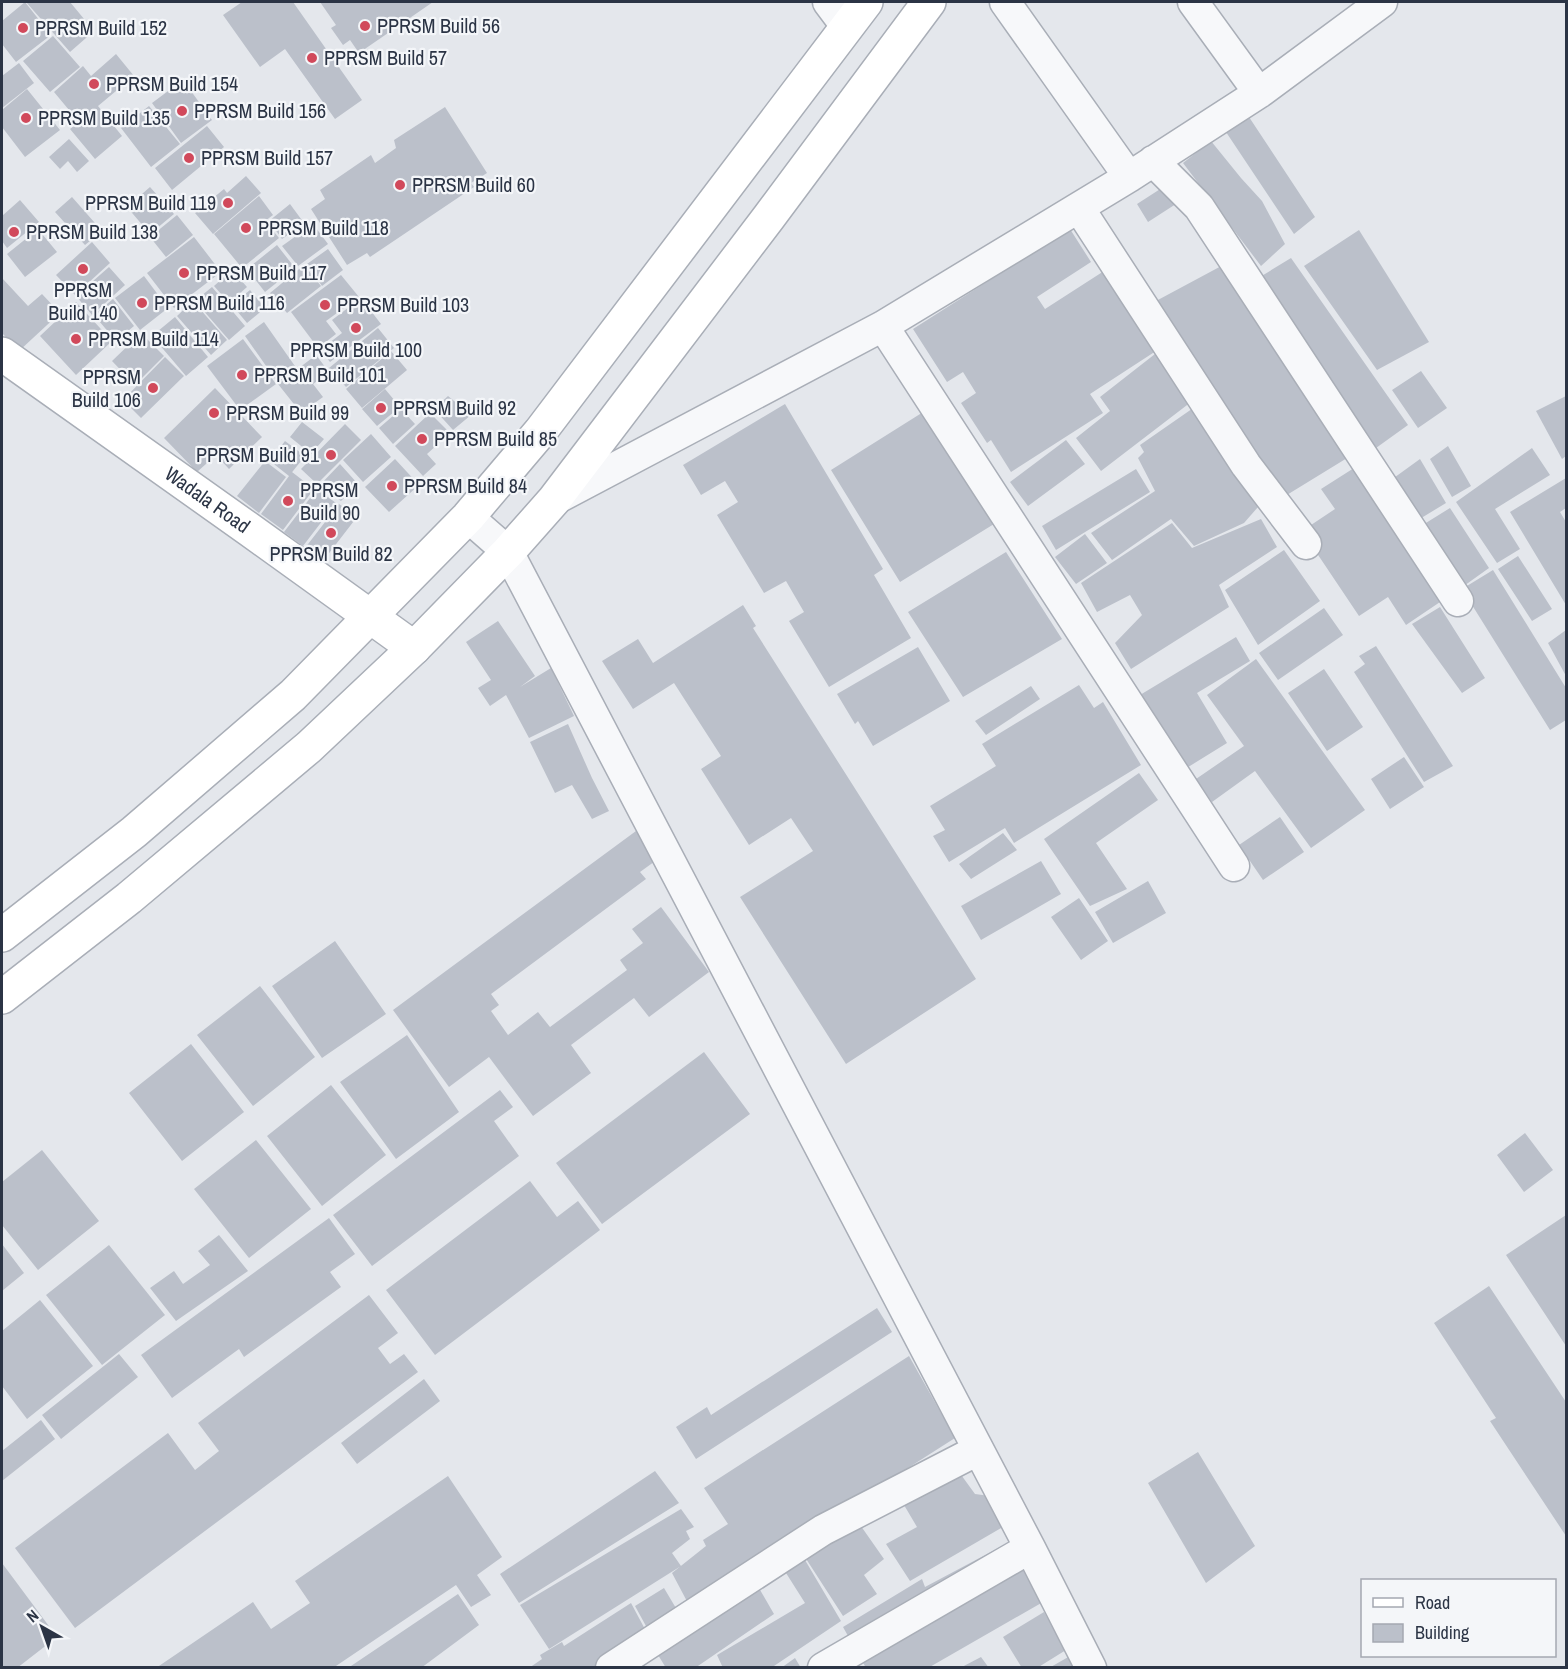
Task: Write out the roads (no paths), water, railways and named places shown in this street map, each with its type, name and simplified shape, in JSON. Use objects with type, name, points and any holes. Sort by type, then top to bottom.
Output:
[{"type":"main road","points":[[2,997],[129,898],[300,755],[414,648],[508,552],[554,500],[770,217],[929,2]]},
{"type":"main road","points":[[2,935],[125,839],[293,695],[468,517],[540,432],[847,10]]},
{"type":"main road","name":"Wadala Road","points":[[2,354],[414,648]]},
{"type":"street","points":[[1005,2],[1141,169],[1199,207],[1458,601]]},
{"type":"street","points":[[1193,2],[1259,93]]},
{"type":"street","points":[[554,500],[883,326],[1079,208],[1259,93],[1382,2]]},
{"type":"street","points":[[1079,208],[1246,465],[1306,544]]},
{"type":"street","points":[[883,326],[1234,866]]},
{"type":"street","points":[[468,517],[508,552],[1091,1668]]},
{"type":"street","points":[[611,1668],[823,1530],[978,1450]]},
{"type":"street","points":[[823,1668],[1030,1548]]},
{"type":"place","name":"PPRSM Build 56","points":[[365,26]]},
{"type":"place","name":"PPRSM Build 152","points":[[23,28]]},
{"type":"place","name":"PPRSM Build 57","points":[[312,58]]},
{"type":"place","name":"PPRSM Build 154","points":[[94,84]]},
{"type":"place","name":"PPRSM Build 156","points":[[182,111]]},
{"type":"place","name":"PPRSM Build 135","points":[[26,118]]},
{"type":"place","name":"PPRSM Build 157","points":[[189,158]]},
{"type":"place","name":"PPRSM Build 60","points":[[400,185]]},
{"type":"place","name":"PPRSM Build 119","points":[[228,203]]},
{"type":"place","name":"PPRSM Build 118","points":[[246,228]]},
{"type":"place","name":"PPRSM Build 138","points":[[14,232]]},
{"type":"place","name":"PPRSM Build 140","points":[[83,269]]},
{"type":"place","name":"PPRSM Build 117","points":[[184,273]]},
{"type":"place","name":"PPRSM Build 116","points":[[142,303]]},
{"type":"place","name":"PPRSM Build 103","points":[[325,305]]},
{"type":"place","name":"PPRSM Build 100","points":[[356,328]]},
{"type":"place","name":"PPRSM Build 114","points":[[76,339]]},
{"type":"place","name":"PPRSM Build 101","points":[[242,375]]},
{"type":"place","name":"PPRSM Build 106","points":[[153,388]]},
{"type":"place","name":"PPRSM Build 92","points":[[381,408]]},
{"type":"place","name":"PPRSM Build 99","points":[[214,413]]},
{"type":"place","name":"PPRSM Build 85","points":[[422,439]]},
{"type":"place","name":"PPRSM Build 91","points":[[331,455]]},
{"type":"place","name":"PPRSM Build 84","points":[[392,486]]},
{"type":"place","name":"PPRSM Build 90","points":[[288,501]]},
{"type":"place","name":"PPRSM Build 82","points":[[331,533]]}]
